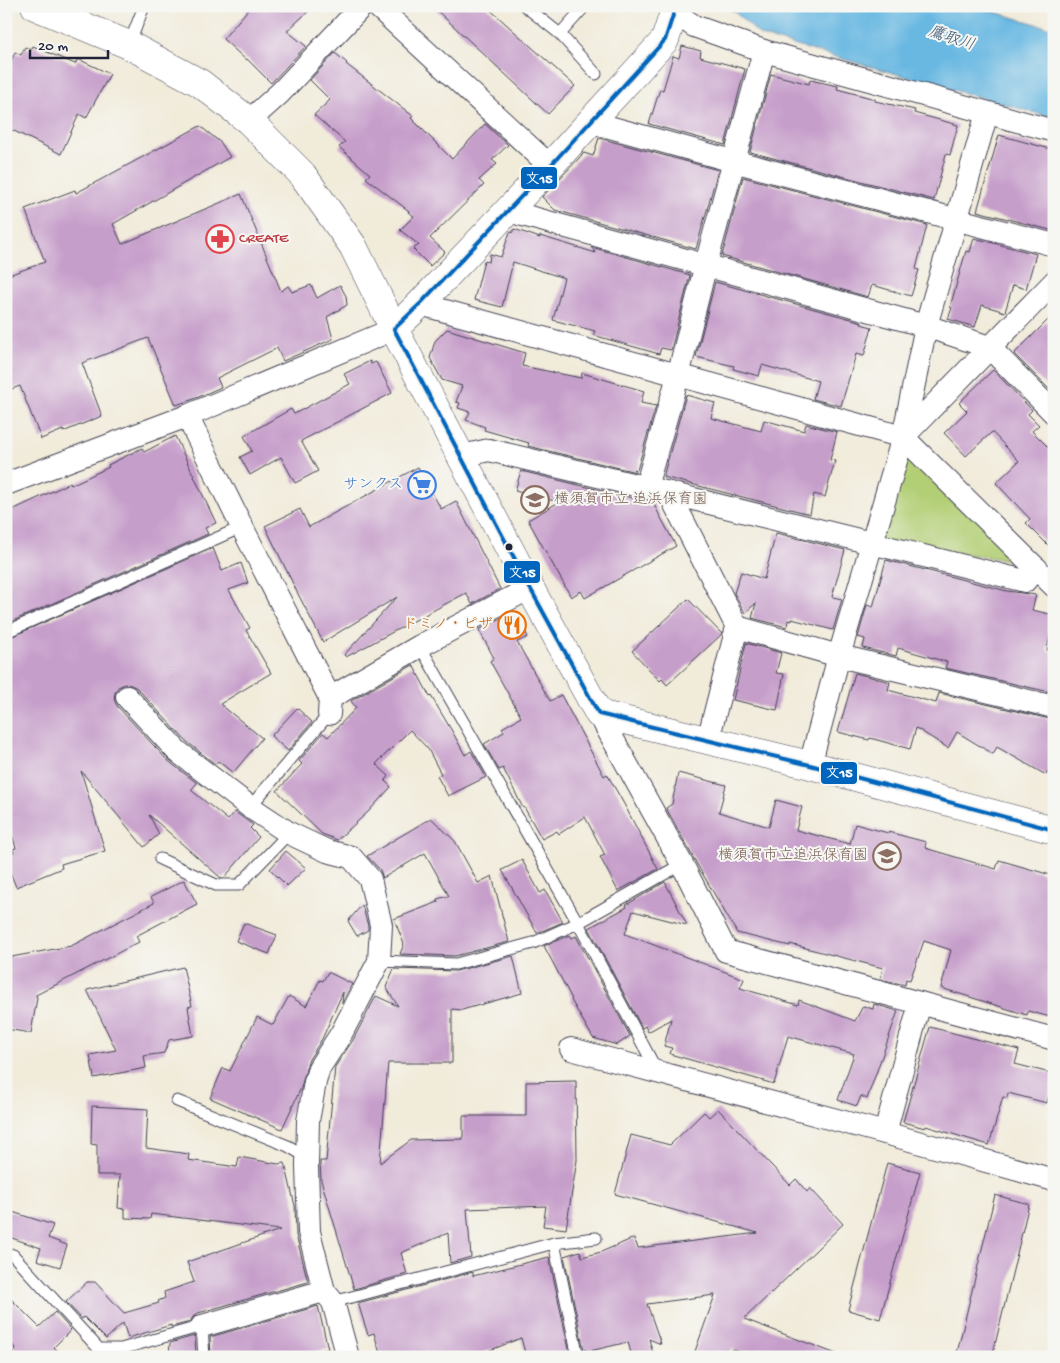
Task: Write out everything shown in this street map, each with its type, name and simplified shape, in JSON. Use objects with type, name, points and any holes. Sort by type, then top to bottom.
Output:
[{"type":"street","points":[[35,6],[129,45],[200,83],[249,121],[302,174],[353,246],[394,329],[530,588],[682,864],[726,951],[1054,1039]]},
{"type":"street","points":[[249,121],[280,93],[362,6]]},
{"type":"street","points":[[676,6],[684,18],[694,26],[764,51],[1054,131]]},
{"type":"street","points":[[6,484],[187,416],[394,329],[508,211],[664,40],[676,6]]},
{"type":"street","points":[[387,9],[550,166]]},
{"type":"street","points":[[646,488],[678,376],[733,161],[764,51]]},
{"type":"street","points":[[810,765],[839,656],[903,437],[926,326],[986,113]]},
{"type":"street","points":[[591,122],[1054,245]]},
{"type":"street","points":[[508,211],[926,326],[989,347],[1054,413]]},
{"type":"street","points":[[903,437],[1054,282]]},
{"type":"street","points":[[420,304],[903,437],[1054,586]]},
{"type":"street","points":[[187,416],[330,706],[420,646],[530,588]]},
{"type":"street","points":[[462,456],[488,450],[1025,581],[1036,568]]},
{"type":"street","points":[[669,493],[737,627],[708,740]]},
{"type":"street","points":[[737,627],[839,656],[1054,707]]},
{"type":"street","points":[[127,697],[178,751],[250,807],[289,833],[328,851],[351,857],[370,879],[381,925],[379,961],[341,1034],[319,1068],[308,1121],[309,1232],[348,1357]]},
{"type":"street","points":[[599,714],[810,765],[1054,830]]},
{"type":"street","points":[[885,1133],[920,1003]]},
{"type":"street","points":[[571,1049],[1054,1180]]},
{"type":"street","points":[[202,1326],[328,1296]]},
{"type":"lane","points":[[129,45],[144,6]]},
{"type":"lane","points":[[525,6],[560,34],[596,74]]},
{"type":"lane","points":[[560,34],[585,6]]},
{"type":"lane","points":[[6,632],[242,527]]},
{"type":"lane","points":[[420,646],[578,923],[657,1071]]},
{"type":"lane","points":[[250,807],[330,706]]},
{"type":"lane","points":[[160,859],[216,885],[240,884],[289,833]]},
{"type":"lane","points":[[379,961],[456,964],[533,943],[578,923],[682,864]]},
{"type":"lane","points":[[177,1101],[288,1146],[307,1157]]},
{"type":"lane","points":[[328,1296],[554,1243],[596,1238]]},
{"type":"lane","points":[[554,1243],[578,1357]]},
{"type":"lane","points":[[6,1253],[13,1255],[99,1349]]},
{"type":"lane","points":[[90,1357],[99,1349],[121,1350],[202,1326],[204,1357]]},
{"type":"green space","points":[[903,437],[1036,568],[1004,559],[872,543]]},
{"type":"water","name":"鷹取川","points":[[728,6],[973,6],[1054,29],[1054,118],[761,36]]},
{"type":"building","points":[[251,6],[314,6],[287,31],[306,46],[271,83],[223,39]]},
{"type":"building","points":[[432,6],[486,6],[575,86],[548,114]]},
{"type":"building","points":[[33,46],[75,64],[78,59],[110,74],[86,118],[79,114],[61,154],[6,127],[6,72],[15,52],[21,55],[25,47],[31,50]]},
{"type":"building","points":[[682,46],[701,51],[700,57],[745,69],[725,145],[649,124],[660,89],[663,90],[673,56],[679,58]]},
{"type":"building","points":[[335,53],[346,64],[413,116],[411,118],[452,159],[485,124],[508,145],[492,160],[497,164],[479,180],[484,185],[430,238],[445,252],[430,266],[413,249],[419,245],[400,230],[414,216],[366,178],[370,174],[339,147],[345,142],[314,115],[330,100],[310,80]]},
{"type":"building","points":[[771,74],[809,84],[810,80],[838,86],[837,89],[875,99],[875,101],[915,110],[914,113],[958,125],[950,155],[946,154],[934,200],[750,152]]},
{"type":"building","points":[[200,126],[221,143],[230,157],[113,224],[122,244],[241,194],[281,291],[288,286],[292,292],[311,285],[317,298],[340,285],[346,296],[347,305],[327,317],[333,339],[283,361],[277,348],[217,378],[221,387],[176,405],[148,338],[82,363],[102,416],[41,439],[20,386],[6,391],[6,276],[45,262],[25,209],[75,190],[76,193]]},
{"type":"building","points":[[999,135],[1054,150],[1054,231],[977,211]]},
{"type":"building","points":[[599,138],[718,170],[696,249],[555,210],[542,197],[584,153],[593,156]]},
{"type":"building","points":[[743,177],[927,225],[916,269],[919,270],[911,296],[872,285],[868,297],[722,256]]},
{"type":"building","points":[[514,229],[596,253],[591,247],[690,275],[671,350],[661,348],[659,354],[593,335],[595,331],[553,320],[564,278],[513,262],[502,307],[474,300],[484,261],[489,262],[490,254],[501,257],[510,232],[512,233]]},
{"type":"building","points":[[974,238],[1036,254],[1026,289],[1013,285],[1005,312],[982,305],[975,327],[948,319],[966,251],[970,252]]},
{"type":"building","points":[[715,282],[862,322],[861,324],[872,327],[864,356],[856,354],[841,406],[813,399],[818,381],[762,365],[759,376],[733,369],[734,366],[696,357]]},
{"type":"building","points":[[1054,314],[1054,390],[1052,392],[1014,354]]},
{"type":"building","points":[[447,329],[525,353],[522,366],[581,378],[582,373],[644,391],[641,403],[656,406],[637,470],[634,469],[636,472],[528,446],[529,443],[484,430],[485,427],[466,420],[470,412],[458,408],[460,403],[456,402],[462,386],[442,380],[430,358],[435,341]]},
{"type":"building","points":[[370,361],[371,364],[376,362],[392,393],[301,441],[318,471],[295,483],[281,457],[250,475],[240,457],[252,451],[244,436],[291,409],[294,414],[350,384],[344,374]]},
{"type":"building","points":[[993,370],[1032,410],[1028,414],[1039,425],[1032,431],[1054,453],[1054,551],[1026,523],[1030,519],[996,483],[1019,461],[992,432],[966,456],[944,433],[967,411],[959,403]]},
{"type":"building","points":[[686,395],[715,403],[711,418],[761,431],[764,420],[804,431],[806,424],[837,432],[830,460],[835,461],[825,497],[814,494],[810,514],[663,477]]},
{"type":"building","points":[[175,436],[216,523],[205,528],[208,534],[6,624],[6,513],[109,467],[108,465],[142,448],[144,452]]},
{"type":"building","points":[[418,467],[441,509],[456,501],[500,589],[472,604],[466,593],[346,657],[344,655],[397,597],[323,642],[265,526],[300,509],[309,527]]},
{"type":"building","points":[[521,471],[653,503],[676,546],[585,598],[581,591],[571,597],[528,520],[559,502],[515,491]]},
{"type":"building","points":[[776,533],[845,550],[832,597],[842,599],[833,630],[792,619],[792,621],[788,620],[787,627],[752,618],[756,603],[745,613],[734,593],[741,572],[764,579]]},
{"type":"building","points":[[213,548],[222,571],[241,563],[248,583],[229,590],[250,628],[246,630],[271,673],[220,704],[262,738],[233,773],[218,761],[215,764],[186,741],[137,688],[125,684],[118,687],[114,699],[117,706],[167,760],[197,783],[191,790],[228,820],[235,812],[253,825],[250,828],[259,837],[224,878],[221,878],[149,815],[159,834],[144,847],[81,771],[105,851],[61,864],[62,868],[16,887],[6,862],[6,856],[14,852],[13,849],[16,848],[6,815],[6,639]]},
{"type":"building","points":[[886,560],[1007,591],[1036,595],[1032,610],[1054,615],[1047,650],[1054,652],[1054,693],[945,668],[947,662],[898,648],[896,656],[863,648],[865,639],[858,637],[867,605],[873,607]]},
{"type":"building","points":[[688,599],[722,634],[667,685],[662,679],[660,681],[632,651]]},
{"type":"building","points":[[514,611],[528,637],[517,642],[550,701],[561,695],[604,776],[607,774],[624,804],[658,869],[618,891],[600,857],[605,855],[585,817],[559,834],[557,831],[542,839],[523,808],[503,768],[499,770],[484,744],[504,732],[502,728],[521,717],[490,661],[494,658],[479,630]]},
{"type":"building","points":[[746,643],[781,653],[776,673],[784,674],[777,710],[733,700]]},
{"type":"building","points":[[413,665],[465,755],[471,751],[486,777],[448,796],[437,776],[441,774],[428,749],[410,730],[376,764],[389,776],[385,781],[391,787],[368,812],[337,840],[322,834],[277,791],[302,764],[299,761],[323,733],[328,737],[356,708],[351,701]]},
{"type":"building","points":[[855,673],[890,682],[888,690],[936,703],[939,693],[1054,720],[1054,761],[1046,775],[997,747],[993,754],[957,732],[948,748],[916,728],[910,749],[870,738],[869,740],[838,732]]},
{"type":"building","points":[[297,708],[312,722],[288,751],[271,736]]},
{"type":"building","points":[[678,773],[726,785],[719,812],[769,827],[776,800],[802,807],[796,830],[850,844],[855,824],[926,842],[925,848],[996,869],[999,860],[1054,876],[1054,1018],[1028,1011],[1027,1015],[941,988],[951,950],[924,941],[910,980],[906,979],[905,985],[880,979],[883,968],[790,944],[790,946],[737,933],[666,808],[672,804]]},
{"type":"building","points":[[431,818],[455,841],[478,883],[492,876],[509,942],[455,956],[400,954],[404,944],[394,919],[438,902],[437,899],[449,896],[425,853],[383,878],[380,870],[367,856]]},
{"type":"building","points":[[286,851],[306,868],[287,886],[270,869]]},
{"type":"building","points":[[522,860],[540,893],[545,890],[563,922],[537,933],[502,870]]},
{"type":"building","points":[[184,880],[197,904],[136,936],[139,942],[36,995],[31,1033],[6,1029],[6,958],[71,946],[154,903],[151,897]]},
{"type":"building","points":[[665,882],[687,925],[633,911],[625,934],[744,979],[740,988],[798,1005],[799,1000],[855,1021],[863,1006],[873,1009],[874,1004],[898,1011],[867,1099],[861,1096],[857,1106],[838,1100],[854,1054],[788,1036],[774,1084],[670,1054],[672,1048],[664,1046],[671,1019],[648,1032],[645,1026],[642,1028],[589,928],[627,907],[626,905]]},
{"type":"building","points":[[362,905],[368,930],[357,936],[348,921]]},
{"type":"building","points":[[244,923],[277,935],[269,954],[236,941]]},
{"type":"building","points":[[570,935],[572,938],[576,936],[630,1036],[617,1045],[593,1038],[571,1000],[544,946]]},
{"type":"building","points":[[513,956],[522,993],[462,1010],[452,1009],[452,1063],[388,1063],[380,1163],[411,1140],[463,1139],[463,1116],[526,1116],[526,1082],[576,1081],[577,1160],[566,1229],[543,1226],[546,1206],[467,1209],[471,1257],[450,1263],[448,1233],[401,1253],[407,1274],[354,1289],[321,1180],[320,1161],[326,1161],[335,1067],[353,1040],[376,996],[398,1006],[386,987],[394,969],[456,971]]},
{"type":"building","points":[[183,967],[192,1006],[188,1007],[193,1036],[169,1040],[164,1053],[144,1056],[146,1068],[94,1078],[90,1055],[116,1050],[87,990]]},
{"type":"building","points":[[328,972],[352,984],[342,1004],[343,992],[322,1039],[308,1061],[301,1088],[282,1129],[210,1098],[223,1068],[230,1071],[257,1017],[273,1025],[289,996],[306,1006],[320,980],[323,981]]},
{"type":"building","points":[[930,1027],[1019,1050],[1015,1064],[1054,1074],[1047,1103],[1008,1093],[1007,1098],[1003,1097],[989,1145],[926,1126],[925,1128],[903,1122]]},
{"type":"building","points":[[92,1106],[148,1109],[146,1148],[189,1154],[188,1160],[237,1167],[239,1157],[278,1164],[285,1163],[295,1206],[296,1235],[308,1282],[198,1313],[190,1322],[171,1327],[171,1325],[128,1338],[123,1323],[106,1339],[84,1317],[82,1319],[66,1302],[87,1282],[95,1282],[124,1313],[159,1303],[158,1301],[165,1298],[164,1292],[194,1282],[187,1262],[280,1230],[151,1214],[150,1219],[125,1218],[125,1209],[118,1208],[120,1175],[97,1175],[97,1145],[91,1144]]},
{"type":"building","points":[[718,1109],[790,1185],[796,1179],[807,1192],[810,1188],[843,1224],[744,1319],[839,1355],[838,1357],[754,1357],[732,1349],[729,1357],[693,1357],[715,1295],[647,1304],[661,1344],[649,1339],[654,1357],[632,1357],[628,1342],[586,1352],[584,1350],[564,1256],[580,1251],[582,1257],[601,1252],[634,1238],[638,1248],[758,1233],[615,1194],[631,1135],[670,1145],[704,1112],[709,1117]]},
{"type":"building","points":[[887,1163],[920,1172],[880,1319],[848,1310]]},
{"type":"building","points":[[995,1195],[1029,1204],[992,1357],[956,1357]]},
{"type":"building","points":[[6,1210],[53,1225],[48,1238],[67,1245],[60,1267],[37,1260],[41,1248],[6,1236]]},
{"type":"building","points":[[549,1257],[570,1354],[561,1357],[526,1357],[521,1338],[473,1357],[381,1357],[374,1333],[368,1335],[358,1303],[473,1272],[473,1276]]},
{"type":"building","points":[[6,1294],[39,1327],[55,1312],[71,1330],[54,1347],[63,1357],[8,1357],[16,1349],[6,1338]]},
{"type":"building","points":[[318,1306],[328,1349],[291,1357],[211,1357],[210,1337]]},
{"type":"building","points":[[194,1336],[196,1357],[169,1357],[170,1343]]},
{"type":"transit line","name":"文15","points":[[676,6],[665,40],[550,166],[394,329],[530,588],[599,714],[810,765],[1054,830]]},
{"type":"place","name":"CREATE","points":[[220,239]]},
{"type":"place","name":"サンクス","points":[[422,485]]},
{"type":"place","name":"横須賀市立 追浜保育園","points":[[535,500]]},
{"type":"place","name":"ドミノ・ピザ","points":[[512,625]]},
{"type":"place","name":"横須賀市立追浜保育園","points":[[887,856]]}]
